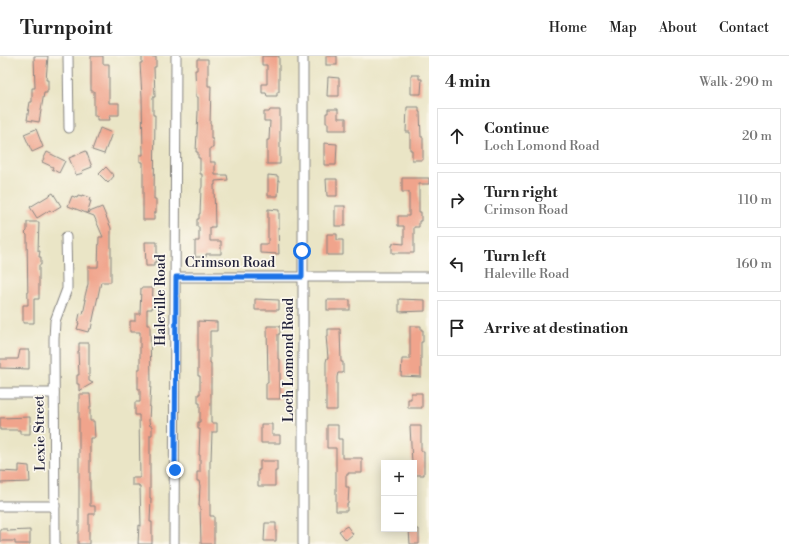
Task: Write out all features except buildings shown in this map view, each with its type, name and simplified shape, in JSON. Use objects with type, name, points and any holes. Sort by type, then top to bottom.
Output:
[{"type":"street","points":[[68,56],[69,128]]},
{"type":"street","name":"Haleville Road","points":[[174,544],[176,56]]},
{"type":"street","name":"Loch Lomond Road","points":[[303,56],[303,544]]},
{"type":"street","name":"Lexie Street","points":[[55,544],[55,322],[66,289],[68,268],[66,238]]},
{"type":"street","name":"Crimson Road","points":[[176,277],[429,277]]},
{"type":"street","points":[[0,393],[54,393]]},
{"type":"street","points":[[0,506],[55,506]]},
{"type":"route","points":[[175,470],[176,277],[302,277],[302,251]]}]
